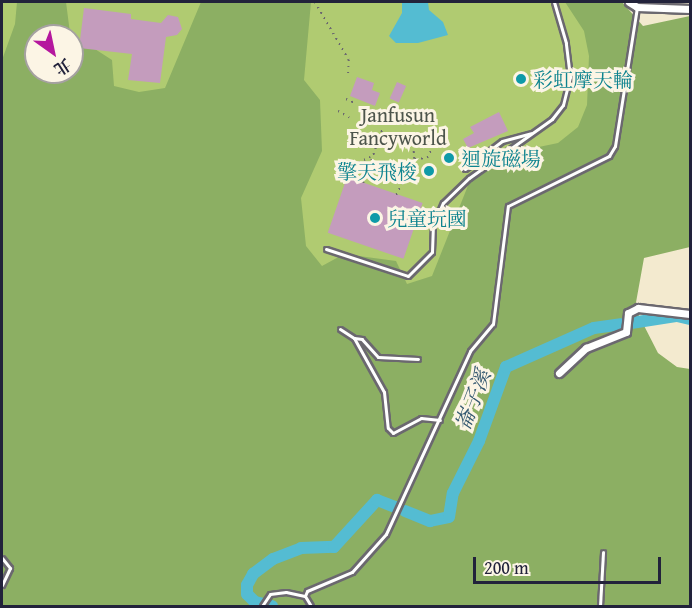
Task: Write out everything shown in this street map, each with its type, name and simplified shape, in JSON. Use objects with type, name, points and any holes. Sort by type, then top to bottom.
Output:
[{"type":"street","points":[[630,2],[637,7],[690,9]]},
{"type":"street","points":[[559,373],[586,348],[626,332],[628,314],[638,308],[690,314]]},
{"type":"lane","points":[[326,249],[408,276],[432,252],[433,226],[442,203],[469,178],[533,132],[563,105],[570,77],[566,43],[554,2]]},
{"type":"lane","points":[[305,596],[321,582],[352,572],[386,534],[470,351],[493,324],[508,206],[598,164],[609,156],[615,146],[637,7]]},
{"type":"lane","points":[[465,169],[502,141],[533,132]]},
{"type":"lane","points":[[340,329],[354,338],[362,339],[378,357],[418,359]]},
{"type":"lane","points":[[354,338],[384,392],[388,428],[393,432],[421,418],[440,420]]},
{"type":"lane","points":[[600,606],[603,552]]},
{"type":"lane","points":[[2,558],[10,568],[2,585]]},
{"type":"lane","points":[[262,606],[270,594],[286,591],[305,596],[311,606]]},
{"type":"path","points":[[315,2],[349,60],[348,76]]},
{"type":"path","points":[[346,99],[355,103]]},
{"type":"path","points":[[338,111],[349,117]]},
{"type":"path","points":[[363,183],[382,130]]},
{"type":"path","points":[[396,195],[414,159],[411,151],[419,139]]},
{"type":"path","points":[[414,159],[427,158],[433,146]]},
{"type":"path","points":[[353,165],[371,157]]},
{"type":"green space","name":"Janfusun Fancyworld","points":[[2,2],[614,2],[604,130],[486,317],[2,218]]},
{"type":"green space","points":[[17,2],[66,2],[69,24],[24,24],[24,84],[84,84],[84,42],[112,60],[114,86],[139,92],[165,88],[201,2],[311,2],[304,80],[320,100],[322,151],[301,198],[306,246],[322,266],[344,254],[396,261],[407,284],[432,276],[469,183],[510,153],[558,143],[578,127],[587,105],[589,56],[584,31],[565,2],[622,2],[643,26],[690,16],[690,247],[644,258],[635,308],[658,353],[677,367],[690,369],[690,606],[2,606],[2,60],[15,24]]},
{"type":"water","points":[[402,2],[428,2],[429,10],[443,22],[448,35],[418,43],[396,43],[389,36],[402,13]]},
{"type":"building","points":[[84,8],[131,14],[131,19],[161,23],[168,15],[178,17],[182,29],[177,35],[166,37],[160,83],[128,80],[132,54],[84,49],[84,24],[82,24]]},
{"type":"building","points":[[357,77],[374,83],[372,90],[380,93],[375,106],[350,96]]},
{"type":"building","points":[[397,82],[406,86],[399,103],[390,98]]},
{"type":"building","points":[[499,112],[508,131],[468,148],[463,139],[474,133],[470,127]]},
{"type":"building","name":"兒童玩國","points":[[347,177],[423,203],[403,259],[328,233]]},
{"type":"waterway","name":"崙子溪","points":[[631,323],[677,316],[690,319]]},
{"type":"waterway","name":"崙子溪","points":[[405,511],[430,521],[449,517],[453,493],[479,441],[506,367],[594,328],[621,324]]},
{"type":"waterway","name":"崙子溪","points":[[272,606],[255,602],[247,594],[247,585],[253,574],[273,559],[301,548],[334,547],[377,500],[395,507]]},
{"type":"place","name":"彩虹摩天輪","points":[[521,79]]},
{"type":"place","name":"迴旋磁場","points":[[449,158]]},
{"type":"place","name":"擎天飛梭","points":[[429,171]]},
{"type":"place","name":"兒童玩國","points":[[375,218]]}]
